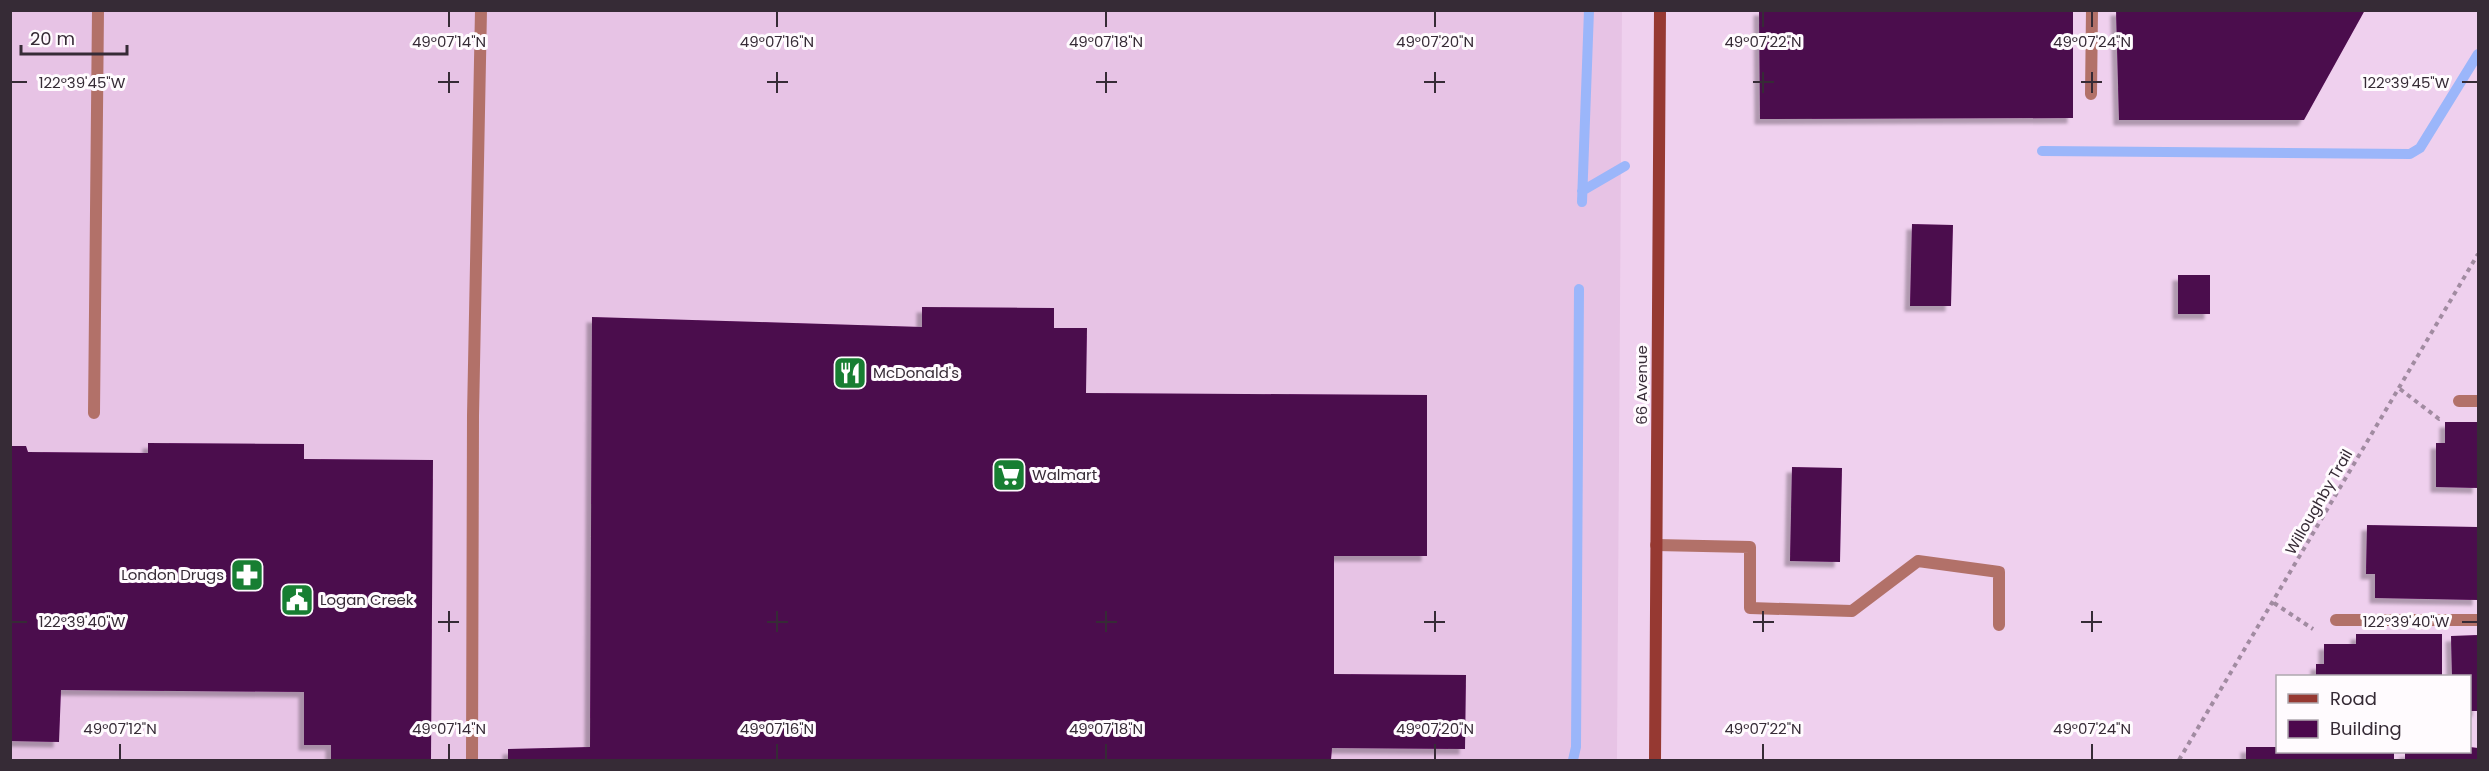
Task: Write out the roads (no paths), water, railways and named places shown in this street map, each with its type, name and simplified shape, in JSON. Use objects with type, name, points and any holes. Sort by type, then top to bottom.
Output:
[{"type":"street","points":[[94,413],[98,10]]},
{"type":"street","points":[[472,760],[473,416],[481,10]]},
{"type":"street","name":"66 Avenue","points":[[1655,760],[1660,10]]},
{"type":"street","points":[[2091,94],[2092,10]]},
{"type":"street","points":[[2459,401],[2478,401]]},
{"type":"street","points":[[1656,545],[1750,547],[1750,608],[1852,611],[1918,561],[1999,572],[1999,626]]},
{"type":"street","points":[[2336,620],[2478,620]]},
{"type":"waterway","points":[[1582,202],[1589,10]]},
{"type":"waterway","points":[[2042,151],[2410,154],[2420,148],[2478,54]]},
{"type":"waterway","points":[[1582,191],[1625,166]]},
{"type":"waterway","points":[[1573,760],[1576,747],[1579,289]]},
{"type":"place","name":"McDonald's","points":[[850,373]]},
{"type":"place","name":"Walmart","points":[[1009,475]]},
{"type":"place","name":"London Drugs","points":[[247,575]]},
{"type":"place","name":"Logan Creek","points":[[297,600]]}]
